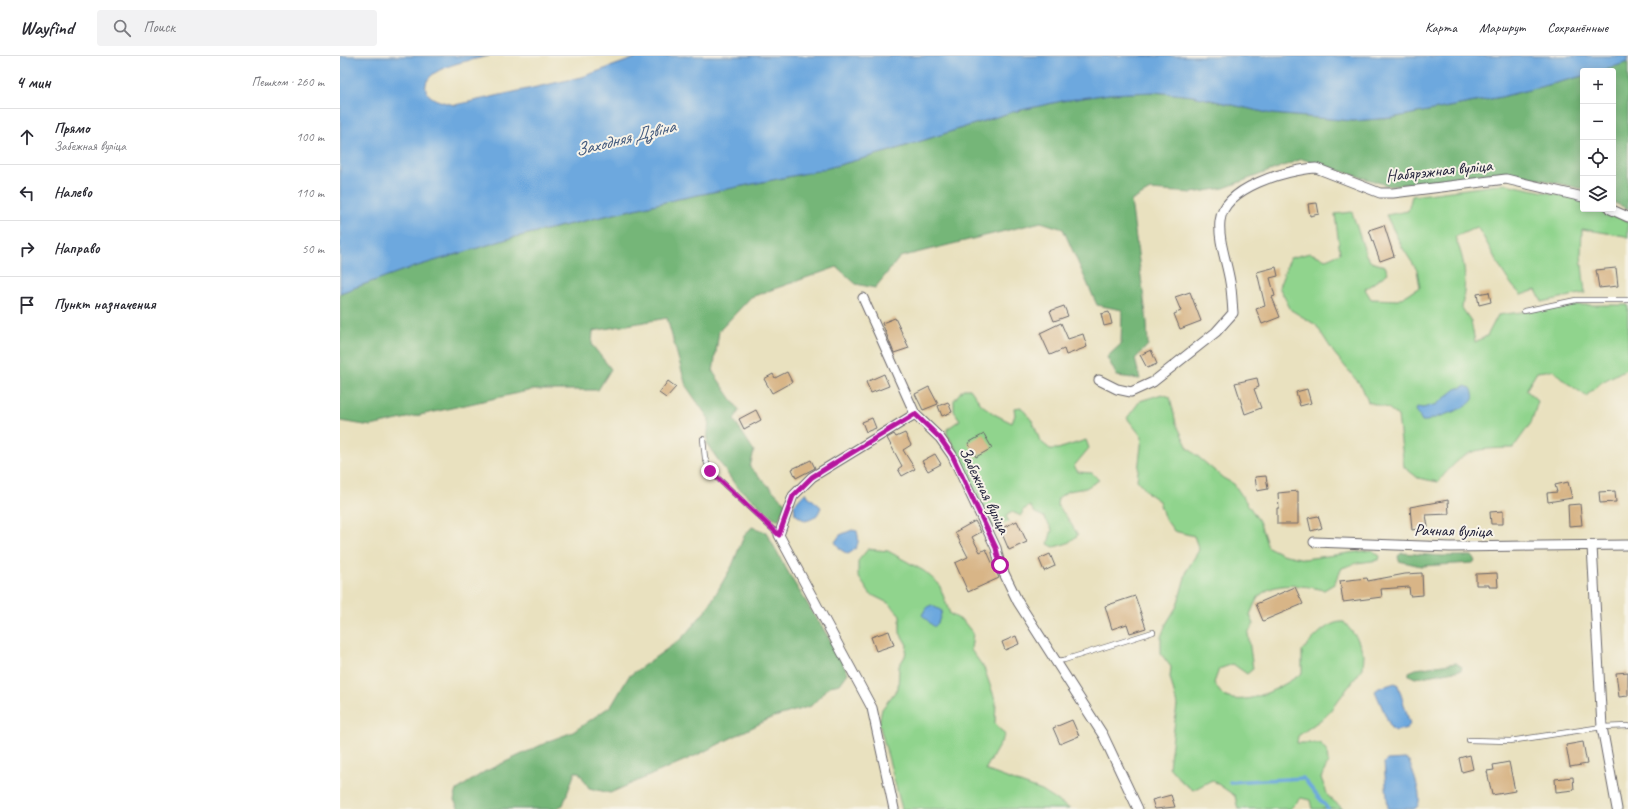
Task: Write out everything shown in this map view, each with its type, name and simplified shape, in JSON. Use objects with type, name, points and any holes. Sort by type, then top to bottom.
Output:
[{"type":"street","name":"Набярэжная вуліца","points":[[1099,380],[1117,389],[1131,392],[1153,382],[1216,332],[1232,312],[1230,283],[1221,240],[1220,223],[1222,211],[1242,190],[1261,182],[1305,169],[1316,168],[1380,193],[1393,193],[1506,180],[1580,196]]},
{"type":"street","points":[[1616,212],[1628,217]]},
{"type":"street","name":"Забежная вуліца","points":[[863,298],[915,414],[940,438],[952,455],[996,548],[1000,565],[1018,602],[1054,661],[1103,735],[1138,806]]},
{"type":"street","points":[[894,809],[872,708],[779,535],[793,496],[812,477],[915,414]]},
{"type":"street","name":"Рачная вуліца","points":[[1314,542],[1450,547],[1628,546]]},
{"type":"street","points":[[1592,546],[1602,727],[1617,809]]},
{"type":"lane","points":[[1524,311],[1576,300],[1628,300]]},
{"type":"lane","points":[[703,439],[705,458],[710,471],[779,535]]},
{"type":"lane","points":[[1054,661],[1064,660],[1153,632]]},
{"type":"lane","points":[[1469,740],[1510,741],[1602,727],[1628,726]]},
{"type":"green space","points":[[1628,62],[1628,209],[1616,203],[1616,68],[1610,68]]},
{"type":"green space","points":[[1580,77],[1580,188],[1508,172],[1390,186],[1302,159],[1224,188],[1192,193],[1150,190],[1131,201],[1147,322],[1148,345],[1135,359],[1140,379],[1117,376],[1107,357],[1121,344],[1122,310],[1097,305],[1063,229],[1041,222],[900,257],[875,288],[856,284],[837,267],[751,297],[719,331],[713,372],[739,410],[734,420],[754,451],[750,467],[786,504],[778,521],[736,486],[707,444],[709,419],[686,386],[667,318],[593,331],[592,345],[611,369],[598,390],[532,390],[371,426],[340,421],[340,293],[404,270],[511,238],[678,199],[817,171],[890,151],[1012,112],[1062,101],[1109,94],[1154,92],[1193,96],[1272,114],[1353,121],[1391,118],[1501,97]]},
{"type":"green space","points":[[1505,184],[1574,198],[1580,201],[1580,212],[1606,212],[1628,221],[1628,238],[1625,236],[1582,229],[1581,255],[1585,293],[1542,302],[1536,290],[1521,295],[1514,287],[1502,271],[1477,227],[1455,237],[1464,264],[1465,280],[1462,308],[1471,321],[1475,342],[1487,336],[1498,315],[1577,305],[1628,305],[1628,368],[1602,382],[1586,396],[1566,382],[1553,370],[1537,372],[1526,390],[1538,401],[1531,423],[1513,448],[1478,450],[1470,453],[1455,463],[1438,482],[1418,478],[1404,467],[1398,416],[1388,408],[1368,402],[1362,387],[1334,353],[1316,325],[1291,310],[1279,287],[1290,258],[1310,253],[1326,259],[1340,253],[1335,214],[1352,212],[1366,255],[1371,262],[1385,266],[1388,273],[1365,289],[1371,299],[1398,300],[1420,287],[1417,270],[1402,247],[1386,215],[1408,211],[1412,196]]},
{"type":"green space","points":[[963,389],[970,389],[981,404],[994,414],[1012,423],[1015,415],[1014,408],[1021,407],[1033,422],[1040,441],[1050,449],[1058,449],[1086,440],[1089,448],[1074,466],[1078,472],[1092,473],[1099,480],[1086,488],[1068,491],[1058,498],[1057,505],[1078,535],[1068,543],[1054,547],[1048,544],[1052,529],[1044,517],[1035,513],[1030,506],[1023,510],[1021,516],[1012,512],[1006,516],[1009,522],[992,526],[964,473],[956,449],[947,434],[947,429],[960,420],[954,411],[954,400]]},
{"type":"green space","points":[[1162,394],[1170,397],[1176,423],[1188,448],[1223,478],[1234,484],[1259,521],[1268,547],[1282,554],[1304,559],[1372,550],[1380,556],[1379,560],[1357,563],[1342,568],[1334,584],[1324,590],[1301,586],[1284,586],[1269,589],[1258,597],[1250,615],[1254,624],[1248,633],[1253,669],[1247,674],[1233,664],[1219,669],[1214,683],[1224,696],[1233,699],[1254,697],[1275,689],[1302,673],[1302,651],[1316,636],[1332,624],[1344,622],[1357,638],[1364,655],[1363,668],[1326,716],[1298,736],[1297,743],[1320,743],[1327,751],[1328,763],[1321,778],[1328,796],[1343,809],[1312,809],[1310,800],[1301,798],[1290,809],[1238,809],[1235,796],[1212,780],[1193,790],[1183,783],[1169,767],[1177,705],[1170,677],[1171,667],[1161,654],[1161,637],[1166,624],[1177,606],[1187,570],[1199,550],[1194,536],[1174,531],[1164,517],[1159,501],[1149,494],[1137,480],[1142,437],[1127,418],[1140,401]]},
{"type":"green space","points":[[752,527],[766,532],[793,581],[834,646],[848,673],[840,684],[830,686],[811,706],[771,718],[697,755],[610,793],[589,788],[579,772],[575,772],[563,805],[555,809],[459,809],[454,800],[457,790],[484,772],[554,739],[573,732],[612,705],[629,676],[681,639],[707,609],[732,566],[744,536]]},
{"type":"green space","points":[[868,549],[888,551],[924,571],[939,584],[950,614],[963,621],[973,633],[971,650],[984,668],[996,702],[995,723],[1005,735],[985,770],[1042,791],[1070,809],[902,809],[879,723],[882,709],[898,688],[899,666],[905,656],[907,645],[900,633],[900,615],[890,604],[870,594],[858,576],[858,561]],"holes":[[[941,611],[938,623],[934,627],[922,615]]]},
{"type":"green space","points":[[1402,553],[1443,556],[1472,556],[1475,561],[1473,563],[1421,566],[1399,561],[1398,556]]},
{"type":"green space","points":[[1456,663],[1462,667],[1461,670],[1415,678],[1409,675],[1409,672],[1416,669]]},
{"type":"water","name":"Заходняя Дзвіна","points":[[340,56],[489,56],[461,62],[440,70],[431,76],[427,82],[426,90],[428,93],[434,99],[455,105],[582,77],[641,56],[1628,56],[1628,62],[1610,68],[1580,68],[1580,77],[1501,97],[1391,118],[1353,121],[1272,114],[1193,96],[1154,92],[1109,94],[1062,101],[1012,112],[890,151],[817,171],[678,199],[511,238],[404,270],[340,293]]},
{"type":"water","points":[[1465,386],[1471,388],[1473,394],[1473,399],[1469,404],[1427,421],[1422,421],[1416,410],[1417,407],[1423,408],[1437,404],[1456,389]]},
{"type":"water","points":[[806,492],[808,496],[821,507],[815,517],[805,521],[795,514],[794,505]]},
{"type":"water","points":[[852,530],[857,531],[858,542],[854,550],[848,554],[841,550],[835,542],[840,535]]},
{"type":"water","points":[[931,605],[942,611],[938,623],[934,627],[922,615],[926,608]]},
{"type":"water","points":[[1395,683],[1398,685],[1410,724],[1407,728],[1396,731],[1391,728],[1375,691],[1379,688]]},
{"type":"water","points":[[1405,759],[1409,761],[1418,787],[1418,806],[1414,809],[1388,809],[1384,763],[1387,760]]},
{"type":"building","points":[[1317,203],[1319,214],[1310,216],[1308,204]]},
{"type":"building","points":[[1384,225],[1394,256],[1380,261],[1369,230]]},
{"type":"building","points":[[1276,267],[1278,276],[1270,278],[1275,296],[1272,297],[1280,317],[1262,324],[1256,309],[1265,306],[1257,272]]},
{"type":"building","points":[[1616,268],[1618,286],[1599,288],[1596,270]]},
{"type":"building","points":[[1190,292],[1201,321],[1180,329],[1174,314],[1181,311],[1175,297]]},
{"type":"building","points":[[1489,292],[1491,302],[1479,305],[1477,294]]},
{"type":"building","points":[[1064,306],[1068,316],[1054,321],[1050,311]]},
{"type":"building","points":[[1109,312],[1112,324],[1104,326],[1101,314]]},
{"type":"building","points":[[895,318],[909,348],[894,353],[882,323]]},
{"type":"building","points":[[1061,323],[1068,339],[1083,334],[1087,347],[1066,355],[1064,349],[1050,355],[1040,333]]},
{"type":"building","points":[[1151,350],[1157,364],[1147,368],[1140,355]]},
{"type":"building","points":[[787,372],[792,382],[772,393],[764,379],[773,374],[775,378]]},
{"type":"building","points":[[884,374],[889,386],[871,393],[866,382]]},
{"type":"building","points":[[1257,378],[1259,387],[1254,389],[1261,408],[1245,414],[1235,383]]},
{"type":"building","points":[[668,381],[676,387],[666,398],[659,393]]},
{"type":"building","points":[[929,387],[938,404],[923,410],[915,394]]},
{"type":"building","points":[[1307,389],[1311,403],[1300,406],[1296,392]]},
{"type":"building","points":[[948,402],[952,412],[942,416],[938,406]]},
{"type":"building","points":[[756,410],[761,420],[744,429],[739,419]]},
{"type":"building","points":[[872,418],[876,428],[866,432],[862,422]]},
{"type":"building","points":[[905,433],[911,445],[903,450],[915,469],[902,476],[898,469],[902,466],[887,438],[894,434],[896,437]]},
{"type":"building","points":[[984,434],[992,448],[976,457],[968,443]]},
{"type":"building","points":[[935,454],[941,464],[928,471],[922,461]]},
{"type":"building","points":[[811,460],[815,468],[796,478],[792,469]]},
{"type":"building","points":[[1266,476],[1268,489],[1257,491],[1255,477]]},
{"type":"building","points":[[1568,482],[1572,498],[1548,502],[1547,493],[1557,492],[1555,485]]},
{"type":"building","points":[[1298,491],[1298,524],[1277,524],[1277,508],[1279,508],[1278,493]]},
{"type":"building","points":[[1615,491],[1616,502],[1600,503],[1599,492]]},
{"type":"building","points":[[1448,500],[1449,514],[1426,515],[1428,527],[1412,530],[1410,507]]},
{"type":"building","points":[[1580,504],[1582,525],[1569,526],[1568,505]]},
{"type":"building","points":[[1503,511],[1503,524],[1491,524],[1490,512]]},
{"type":"building","points":[[1318,516],[1322,528],[1311,531],[1308,518]]},
{"type":"building","points":[[975,521],[981,532],[972,537],[980,552],[986,549],[999,578],[968,592],[955,563],[968,557],[955,532]]},
{"type":"building","points":[[1017,521],[1027,542],[1009,550],[1000,529]]},
{"type":"building","points":[[1050,554],[1055,566],[1044,571],[1039,559]]},
{"type":"building","points":[[1422,573],[1423,595],[1410,596],[1409,587],[1381,589],[1382,597],[1343,602],[1340,581],[1367,578],[1368,581],[1405,574]]},
{"type":"building","points":[[1497,573],[1498,587],[1476,585],[1476,574]]},
{"type":"building","points":[[1295,587],[1303,604],[1263,621],[1256,604]]},
{"type":"building","points":[[1135,596],[1146,628],[1130,633],[1127,624],[1112,629],[1105,606]]},
{"type":"building","points":[[889,631],[894,645],[876,651],[871,637]]},
{"type":"building","points":[[1016,636],[1019,644],[1005,650],[1002,642]]},
{"type":"building","points":[[1628,672],[1628,696],[1619,697],[1616,673]]},
{"type":"building","points":[[1072,720],[1079,736],[1060,744],[1053,728]]},
{"type":"building","points":[[1583,742],[1587,764],[1570,767],[1566,745]]},
{"type":"building","points":[[1470,755],[1473,769],[1462,772],[1459,758]]},
{"type":"building","points":[[1509,762],[1515,791],[1492,795],[1487,771],[1494,770],[1493,765]]},
{"type":"building","points":[[1573,777],[1574,790],[1556,792],[1555,779]]},
{"type":"building","points":[[1171,795],[1175,807],[1155,809],[1152,800]]},
{"type":"waterway","points":[[1230,782],[1303,778],[1328,809]]},
{"type":"route","points":[[710,471],[779,535],[793,496],[812,477],[915,414],[940,438],[952,455],[996,548],[1000,565]]}]
